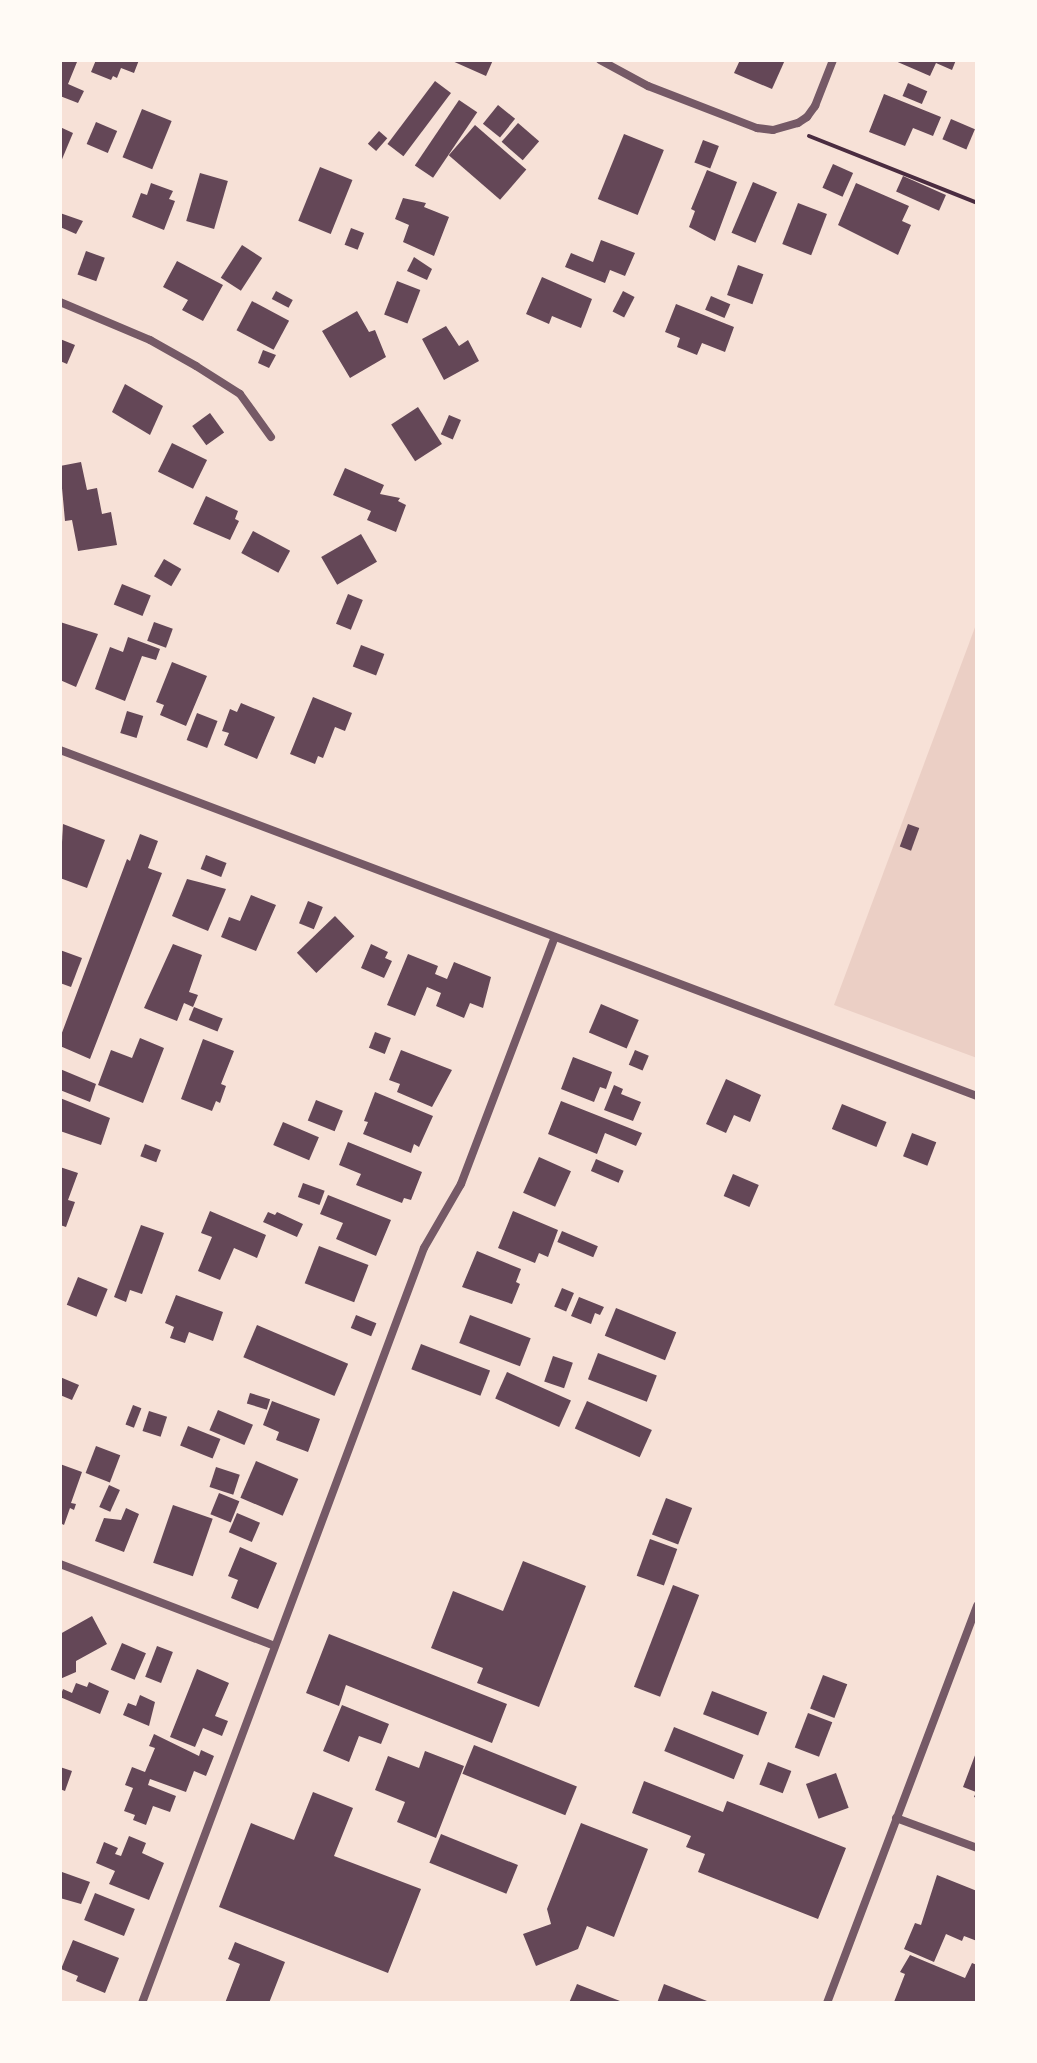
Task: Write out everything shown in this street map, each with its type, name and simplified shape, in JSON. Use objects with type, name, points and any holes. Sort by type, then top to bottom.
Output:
[{"type":"street","points":[[600,60],[648,86],[757,128],[788,127],[798,123],[815,106],[833,60]]},
{"type":"street","points":[[60,302],[150,340],[240,394],[271,437]]},
{"type":"street","points":[[60,750],[977,1096]]},
{"type":"street","points":[[142,2003],[424,1248],[461,1184],[555,937]]},
{"type":"street","points":[[60,1564],[275,1646]]},
{"type":"street","points":[[827,2003],[977,1605]]},
{"type":"street","points":[[896,1818],[977,1848]]},
{"type":"path","points":[[788,127],[977,203]]},
{"type":"shaded area","points":[[977,622],[977,1058],[834,1005]]},
{"type":"building","points":[[60,60],[77,62],[68,84],[84,91],[78,103],[60,96]]},
{"type":"building","points":[[96,60],[139,60],[134,73],[121,68],[117,78],[113,76],[111,80],[91,72]]},
{"type":"building","points":[[450,60],[493,60],[486,76]]},
{"type":"building","points":[[740,60],[785,60],[772,89],[734,73]]},
{"type":"building","points":[[893,60],[956,60],[952,70],[936,63],[930,76]]},
{"type":"building","points":[[435,81],[451,93],[403,156],[387,144]]},
{"type":"building","points":[[908,83],[927,91],[922,104],[903,96]]},
{"type":"building","points":[[884,94],[941,117],[933,136],[913,128],[905,146],[869,132]]},
{"type":"building","points":[[459,100],[477,112],[433,178],[415,165]]},
{"type":"building","points":[[498,105],[515,119],[500,137],[483,124]]},
{"type":"building","points":[[142,109],[172,121],[152,169],[123,157]]},
{"type":"building","points":[[951,119],[975,129],[966,149],[942,139]]},
{"type":"building","points":[[96,122],[117,131],[108,153],[87,144]]},
{"type":"building","points":[[518,123],[539,141],[523,160],[502,142]]},
{"type":"building","points":[[475,125],[526,170],[500,200],[449,155]]},
{"type":"building","points":[[60,127],[73,133],[60,164]]},
{"type":"building","points":[[379,131],[387,138],[376,151],[368,144]]},
{"type":"building","points":[[624,134],[664,150],[638,215],[598,199]]},
{"type":"building","points":[[703,140],[719,146],[710,168],[694,162]]},
{"type":"building","points":[[833,164],[853,173],[843,197],[822,188]]},
{"type":"building","points":[[320,167],[352,180],[331,234],[298,221]]},
{"type":"building","points":[[707,170],[737,182],[715,241],[689,227],[695,211],[691,209]]},
{"type":"building","points":[[200,173],[228,181],[214,229],[186,221]]},
{"type":"building","points":[[903,176],[946,195],[939,211],[896,192]]},
{"type":"building","points":[[753,182],[777,192],[755,243],[732,233]]},
{"type":"building","points":[[151,183],[173,191],[169,199],[175,201],[164,230],[132,217],[141,193],[147,195]]},
{"type":"building","points":[[856,183],[909,206],[902,221],[911,225],[898,255],[838,225]]},
{"type":"building","points":[[403,198],[426,203],[424,207],[449,217],[434,256],[403,242],[409,225],[395,219]]},
{"type":"building","points":[[798,203],[827,214],[811,255],[782,244]]},
{"type":"building","points":[[60,213],[83,221],[76,234],[60,227]]},
{"type":"building","points":[[351,228],[364,233],[358,250],[345,245]]},
{"type":"building","points":[[601,240],[635,253],[625,276],[610,270],[605,283],[565,267],[571,253],[593,262]]},
{"type":"building","points":[[242,245],[262,258],[241,291],[221,278]]},
{"type":"building","points":[[86,251],[105,258],[96,281],[77,274]]},
{"type":"building","points":[[414,257],[432,269],[427,280],[407,271]]},
{"type":"building","points":[[177,261],[223,285],[203,321],[182,310],[188,300],[163,287]]},
{"type":"building","points":[[738,265],[763,274],[752,304],[727,295]]},
{"type":"building","points":[[542,277],[592,299],[581,328],[552,316],[549,324],[526,314]]},
{"type":"building","points":[[397,281],[420,290],[407,324],[384,315]]},
{"type":"building","points":[[276,291],[293,300],[289,308],[272,299]]},
{"type":"building","points":[[623,291],[635,297],[624,317],[613,311]]},
{"type":"building","points":[[711,296],[730,304],[724,318],[705,310]]},
{"type":"building","points":[[252,301],[289,321],[274,350],[237,330]]},
{"type":"building","points":[[676,304],[734,327],[725,352],[702,343],[697,355],[677,347],[680,338],[665,332]]},
{"type":"building","points":[[357,311],[369,332],[375,330],[386,357],[350,378],[322,331]]},
{"type":"building","points":[[446,326],[459,346],[468,340],[479,361],[444,380],[422,339]]},
{"type":"building","points":[[60,339],[75,345],[67,364],[60,361]]},
{"type":"building","points":[[263,350],[276,355],[269,368],[258,363]]},
{"type":"building","points":[[125,384],[163,406],[150,435],[112,412]]},
{"type":"building","points":[[418,407],[442,444],[415,461],[391,424]]},
{"type":"building","points":[[210,413],[224,432],[206,445],[192,426]]},
{"type":"building","points":[[449,415],[461,420],[453,439],[441,434]]},
{"type":"building","points":[[172,443],[207,460],[193,489],[158,472]]},
{"type":"building","points":[[81,462],[87,490],[97,488],[102,514],[111,512],[117,545],[78,551],[72,520],[65,521],[60,466]]},
{"type":"building","points":[[345,468],[384,485],[380,494],[400,498],[398,501],[406,505],[396,532],[367,520],[371,511],[333,495]]},
{"type":"building","points":[[206,496],[238,511],[235,519],[239,521],[230,540],[193,524]]},
{"type":"building","points":[[253,531],[290,551],[278,573],[241,553]]},
{"type":"building","points":[[361,534],[377,562],[337,585],[321,557]]},
{"type":"building","points":[[164,559],[181,569],[171,586],[154,576]]},
{"type":"building","points":[[122,584],[151,596],[143,616],[114,604]]},
{"type":"building","points":[[348,594],[363,600],[351,630],[336,624]]},
{"type":"building","points":[[60,622],[98,634],[76,687],[60,680]]},
{"type":"building","points":[[154,622],[173,629],[166,648],[147,641]]},
{"type":"building","points":[[128,637],[160,649],[156,660],[142,656],[125,701],[95,689],[110,647],[123,652]]},
{"type":"building","points":[[361,645],[384,654],[376,675],[353,666]]},
{"type":"building","points":[[172,662],[207,676],[186,726],[160,715],[164,705],[156,702]]},
{"type":"building","points":[[313,697],[352,713],[345,731],[335,727],[323,758],[318,756],[315,764],[290,754]]},
{"type":"building","points":[[241,703],[275,717],[257,759],[224,745],[229,733],[222,731],[230,709],[237,712]]},
{"type":"building","points":[[127,711],[143,716],[137,738],[120,733]]},
{"type":"building","points":[[197,713],[218,721],[207,748],[187,740]]},
{"type":"building","points":[[63,824],[105,840],[87,888],[60,878]]},
{"type":"building","points":[[908,824],[919,828],[911,851],[900,847]]},
{"type":"building","points":[[140,834],[158,841],[148,868],[162,873],[90,1059],[60,1046],[60,1038],[127,859],[130,861]]},
{"type":"building","points":[[206,855],[227,863],[221,877],[201,869]]},
{"type":"building","points":[[187,879],[226,889],[208,931],[172,916]]},
{"type":"building","points":[[251,895],[276,905],[256,951],[221,937],[229,917],[240,921]]},
{"type":"building","points":[[308,901],[323,907],[314,929],[299,923]]},
{"type":"building","points":[[335,916],[354,936],[316,973],[297,953]]},
{"type":"building","points":[[173,944],[202,955],[189,992],[198,995],[193,1007],[184,1003],[177,1021],[144,1008]]},
{"type":"building","points":[[371,944],[388,952],[385,958],[392,961],[384,978],[361,968]]},
{"type":"building","points":[[60,950],[82,958],[71,987],[60,983]]},
{"type":"building","points":[[408,954],[438,966],[435,974],[447,979],[454,962],[491,977],[483,1008],[470,1003],[464,1018],[436,1006],[441,993],[427,987],[415,1016],[387,1005]]},
{"type":"building","points":[[601,1004],[639,1020],[627,1049],[589,1033]]},
{"type":"building","points":[[194,1007],[223,1019],[217,1032],[189,1020]]},
{"type":"building","points":[[375,1032],[391,1038],[385,1054],[369,1048]]},
{"type":"building","points":[[140,1038],[164,1048],[143,1103],[98,1085],[111,1050],[132,1058]]},
{"type":"building","points":[[203,1039],[234,1051],[221,1084],[226,1086],[220,1103],[216,1101],[212,1111],[181,1099]]},
{"type":"building","points":[[401,1050],[452,1070],[432,1107],[397,1092],[400,1084],[389,1080]]},
{"type":"building","points":[[635,1050],[649,1056],[643,1071],[629,1065]]},
{"type":"building","points":[[573,1057],[612,1072],[606,1089],[600,1087],[594,1102],[561,1089]]},
{"type":"building","points":[[60,1069],[96,1084],[90,1102],[60,1090]]},
{"type":"building","points":[[726,1079],[761,1095],[750,1122],[734,1115],[726,1133],[706,1124]]},
{"type":"building","points":[[614,1085],[623,1089],[621,1094],[641,1102],[633,1121],[604,1110]]},
{"type":"building","points":[[375,1092],[433,1116],[419,1147],[414,1144],[411,1153],[363,1134],[368,1122],[364,1121]]},
{"type":"building","points":[[60,1098],[110,1118],[101,1145],[60,1131]]},
{"type":"building","points":[[316,1100],[343,1111],[335,1131],[308,1120]]},
{"type":"building","points":[[561,1101],[642,1133],[636,1146],[605,1133],[597,1154],[548,1134]]},
{"type":"building","points":[[842,1104],[887,1122],[876,1147],[832,1129]]},
{"type":"building","points":[[283,1122],[319,1137],[309,1160],[273,1145]]},
{"type":"building","points":[[912,1133],[936,1142],[927,1166],[903,1156]]},
{"type":"building","points":[[348,1142],[422,1172],[411,1200],[404,1198],[402,1203],[356,1185],[361,1174],[339,1165]]},
{"type":"building","points":[[145,1144],[161,1150],[156,1162],[140,1156]]},
{"type":"building","points":[[539,1157],[571,1171],[555,1207],[523,1193]]},
{"type":"building","points":[[596,1159],[624,1171],[619,1183],[591,1171]]},
{"type":"building","points":[[60,1167],[78,1173],[68,1200],[75,1202],[66,1227],[60,1225]]},
{"type":"building","points":[[733,1174],[759,1185],[749,1207],[724,1196]]},
{"type":"building","points":[[303,1183],[325,1191],[319,1205],[298,1197]]},
{"type":"building","points":[[328,1195],[391,1220],[376,1256],[336,1239],[343,1223],[320,1214]]},
{"type":"building","points":[[210,1211],[266,1235],[257,1258],[234,1248],[220,1280],[198,1271],[212,1237],[201,1233]]},
{"type":"building","points":[[513,1211],[558,1230],[548,1257],[539,1253],[535,1263],[498,1248]]},
{"type":"building","points":[[268,1212],[275,1215],[277,1212],[303,1224],[297,1237],[263,1222]]},
{"type":"building","points":[[141,1225],[164,1233],[142,1294],[130,1290],[126,1302],[114,1297]]},
{"type":"building","points":[[562,1231],[598,1246],[593,1257],[557,1242]]},
{"type":"building","points":[[319,1246],[368,1265],[354,1302],[305,1283]]},
{"type":"building","points":[[477,1251],[521,1269],[516,1282],[520,1284],[512,1304],[462,1287]]},
{"type":"building","points":[[78,1277],[108,1289],[96,1317],[67,1305]]},
{"type":"building","points":[[562,1288],[574,1293],[566,1311],[554,1306]]},
{"type":"building","points":[[176,1295],[223,1312],[213,1341],[189,1332],[185,1343],[170,1338],[174,1327],[165,1323]]},
{"type":"building","points":[[579,1297],[604,1307],[600,1315],[595,1313],[591,1324],[571,1316]]},
{"type":"building","points":[[616,1308],[676,1332],[665,1360],[605,1336]]},
{"type":"building","points":[[356,1315],[376,1323],[371,1336],[351,1328]]},
{"type":"building","points":[[470,1315],[531,1338],[520,1366],[459,1343]]},
{"type":"building","points":[[257,1325],[348,1364],[334,1396],[243,1357]]},
{"type":"building","points":[[421,1344],[490,1371],[480,1396],[411,1369]]},
{"type":"building","points":[[598,1353],[657,1376],[647,1402],[588,1379]]},
{"type":"building","points":[[553,1356],[573,1363],[564,1388],[544,1382]]},
{"type":"building","points":[[507,1372],[571,1400],[559,1427],[495,1398]]},
{"type":"building","points":[[60,1377],[79,1385],[72,1400],[60,1395]]},
{"type":"building","points":[[250,1393],[270,1399],[267,1410],[247,1404]]},
{"type":"building","points":[[272,1401],[320,1419],[308,1452],[276,1440],[279,1432],[263,1425]]},
{"type":"building","points":[[587,1401],[652,1430],[640,1457],[575,1428]]},
{"type":"building","points":[[133,1405],[141,1408],[134,1428],[125,1425]]},
{"type":"building","points":[[218,1410],[253,1425],[244,1445],[209,1430]]},
{"type":"building","points":[[149,1411],[167,1417],[161,1437],[143,1431]]},
{"type":"building","points":[[188,1426],[220,1439],[213,1459],[180,1445]]},
{"type":"building","points":[[96,1446],[120,1455],[110,1482],[86,1473]]},
{"type":"building","points":[[256,1461],[298,1479],[283,1516],[240,1498]]},
{"type":"building","points":[[60,1464],[82,1472],[71,1503],[76,1504],[74,1510],[70,1508],[64,1525],[60,1523]]},
{"type":"building","points":[[216,1467],[240,1475],[233,1495],[210,1487]]},
{"type":"building","points":[[109,1485],[120,1490],[110,1512],[99,1507]]},
{"type":"building","points":[[219,1493],[239,1501],[231,1523],[210,1514]]},
{"type":"building","points":[[666,1498],[692,1508],[678,1544],[652,1534]]},
{"type":"building","points":[[173,1505],[213,1519],[193,1576],[153,1563]]},
{"type":"building","points":[[126,1508],[139,1514],[124,1552],[95,1541],[104,1518],[121,1520]]},
{"type":"building","points":[[237,1513],[260,1523],[252,1542],[229,1532]]},
{"type":"building","points":[[650,1539],[677,1549],[664,1586],[637,1576]]},
{"type":"building","points":[[240,1547],[277,1563],[258,1609],[231,1598],[238,1580],[228,1576]]},
{"type":"building","points":[[523,1561],[586,1586],[539,1707],[477,1683],[483,1668],[431,1648],[453,1591],[503,1611]]},
{"type":"building","points":[[673,1585],[699,1595],[660,1697],[634,1687]]},
{"type":"building","points":[[92,1616],[107,1644],[76,1661],[76,1672],[60,1679],[60,1634]]},
{"type":"building","points":[[329,1634],[507,1704],[492,1743],[346,1685],[339,1706],[306,1693]]},
{"type":"building","points":[[122,1643],[146,1653],[135,1680],[111,1670]]},
{"type":"building","points":[[157,1646],[173,1652],[161,1683],[145,1677]]},
{"type":"building","points":[[197,1669],[229,1683],[215,1716],[228,1721],[222,1736],[203,1728],[195,1747],[170,1737]]},
{"type":"building","points":[[823,1675],[847,1684],[834,1718],[810,1709]]},
{"type":"building","points":[[89,1682],[109,1691],[100,1714],[60,1697],[63,1689],[72,1693],[76,1683],[87,1687]]},
{"type":"building","points":[[712,1691],[767,1712],[758,1735],[703,1714]]},
{"type":"building","points":[[140,1695],[155,1702],[149,1726],[123,1715],[128,1703],[136,1706]]},
{"type":"building","points":[[342,1705],[389,1724],[381,1744],[359,1736],[349,1762],[323,1751]]},
{"type":"building","points":[[808,1713],[832,1722],[819,1757],[795,1748]]},
{"type":"building","points":[[674,1727],[744,1755],[734,1779],[664,1751]]},
{"type":"building","points":[[154,1734],[199,1756],[201,1750],[214,1756],[206,1776],[194,1771],[186,1792],[150,1779],[148,1785],[176,1796],[170,1812],[153,1806],[146,1825],[133,1820],[135,1815],[124,1811],[133,1788],[125,1785],[132,1767],[145,1772],[155,1748],[149,1746]]},
{"type":"building","points":[[474,1745],[577,1787],[565,1815],[462,1774]]},
{"type":"building","points":[[977,1750],[977,1798],[974,1797],[976,1792],[963,1787]]},
{"type":"building","points":[[425,1751],[464,1766],[436,1838],[397,1822],[405,1802],[375,1790],[388,1756],[419,1768]]},
{"type":"building","points":[[768,1762],[791,1771],[783,1793],[759,1784]]},
{"type":"building","points":[[60,1767],[72,1771],[65,1791],[60,1789]]},
{"type":"building","points":[[836,1773],[849,1808],[819,1819],[806,1784]]},
{"type":"building","points":[[644,1781],[723,1812],[727,1801],[846,1848],[818,1919],[698,1872],[705,1854],[686,1847],[691,1836],[632,1813]]},
{"type":"building","points":[[313,1792],[353,1808],[334,1856],[421,1889],[388,1973],[219,1907],[251,1823],[294,1840]]},
{"type":"building","points":[[581,1823],[648,1849],[614,1937],[587,1926],[578,1949],[536,1966],[523,1934],[551,1924],[547,1909]]},
{"type":"building","points":[[441,1834],[518,1865],[506,1894],[429,1863]]},
{"type":"building","points":[[129,1836],[146,1843],[142,1853],[164,1863],[149,1900],[109,1884],[115,1871],[96,1863],[104,1842],[118,1848],[115,1854],[121,1856]]},
{"type":"building","points":[[62,1872],[90,1882],[81,1904],[60,1898]]},
{"type":"building","points":[[937,1875],[977,1891],[977,1941],[964,1936],[962,1941],[946,1934],[934,1962],[904,1949],[915,1923],[921,1925]]},
{"type":"building","points":[[95,1893],[135,1909],[124,1936],[84,1920]]},
{"type":"building","points":[[73,1940],[119,1958],[105,1993],[76,1981],[78,1976],[61,1969]]},
{"type":"building","points":[[235,1942],[285,1962],[269,2003],[225,2003],[240,1964],[228,1959]]},
{"type":"building","points":[[910,1955],[965,1978],[972,1963],[977,1965],[977,2003],[894,2002],[905,1974],[900,1972]]},
{"type":"building","points":[[577,1984],[625,2003],[569,2003]]},
{"type":"building","points":[[664,1984],[707,2001],[707,2003],[657,2003]]}]
